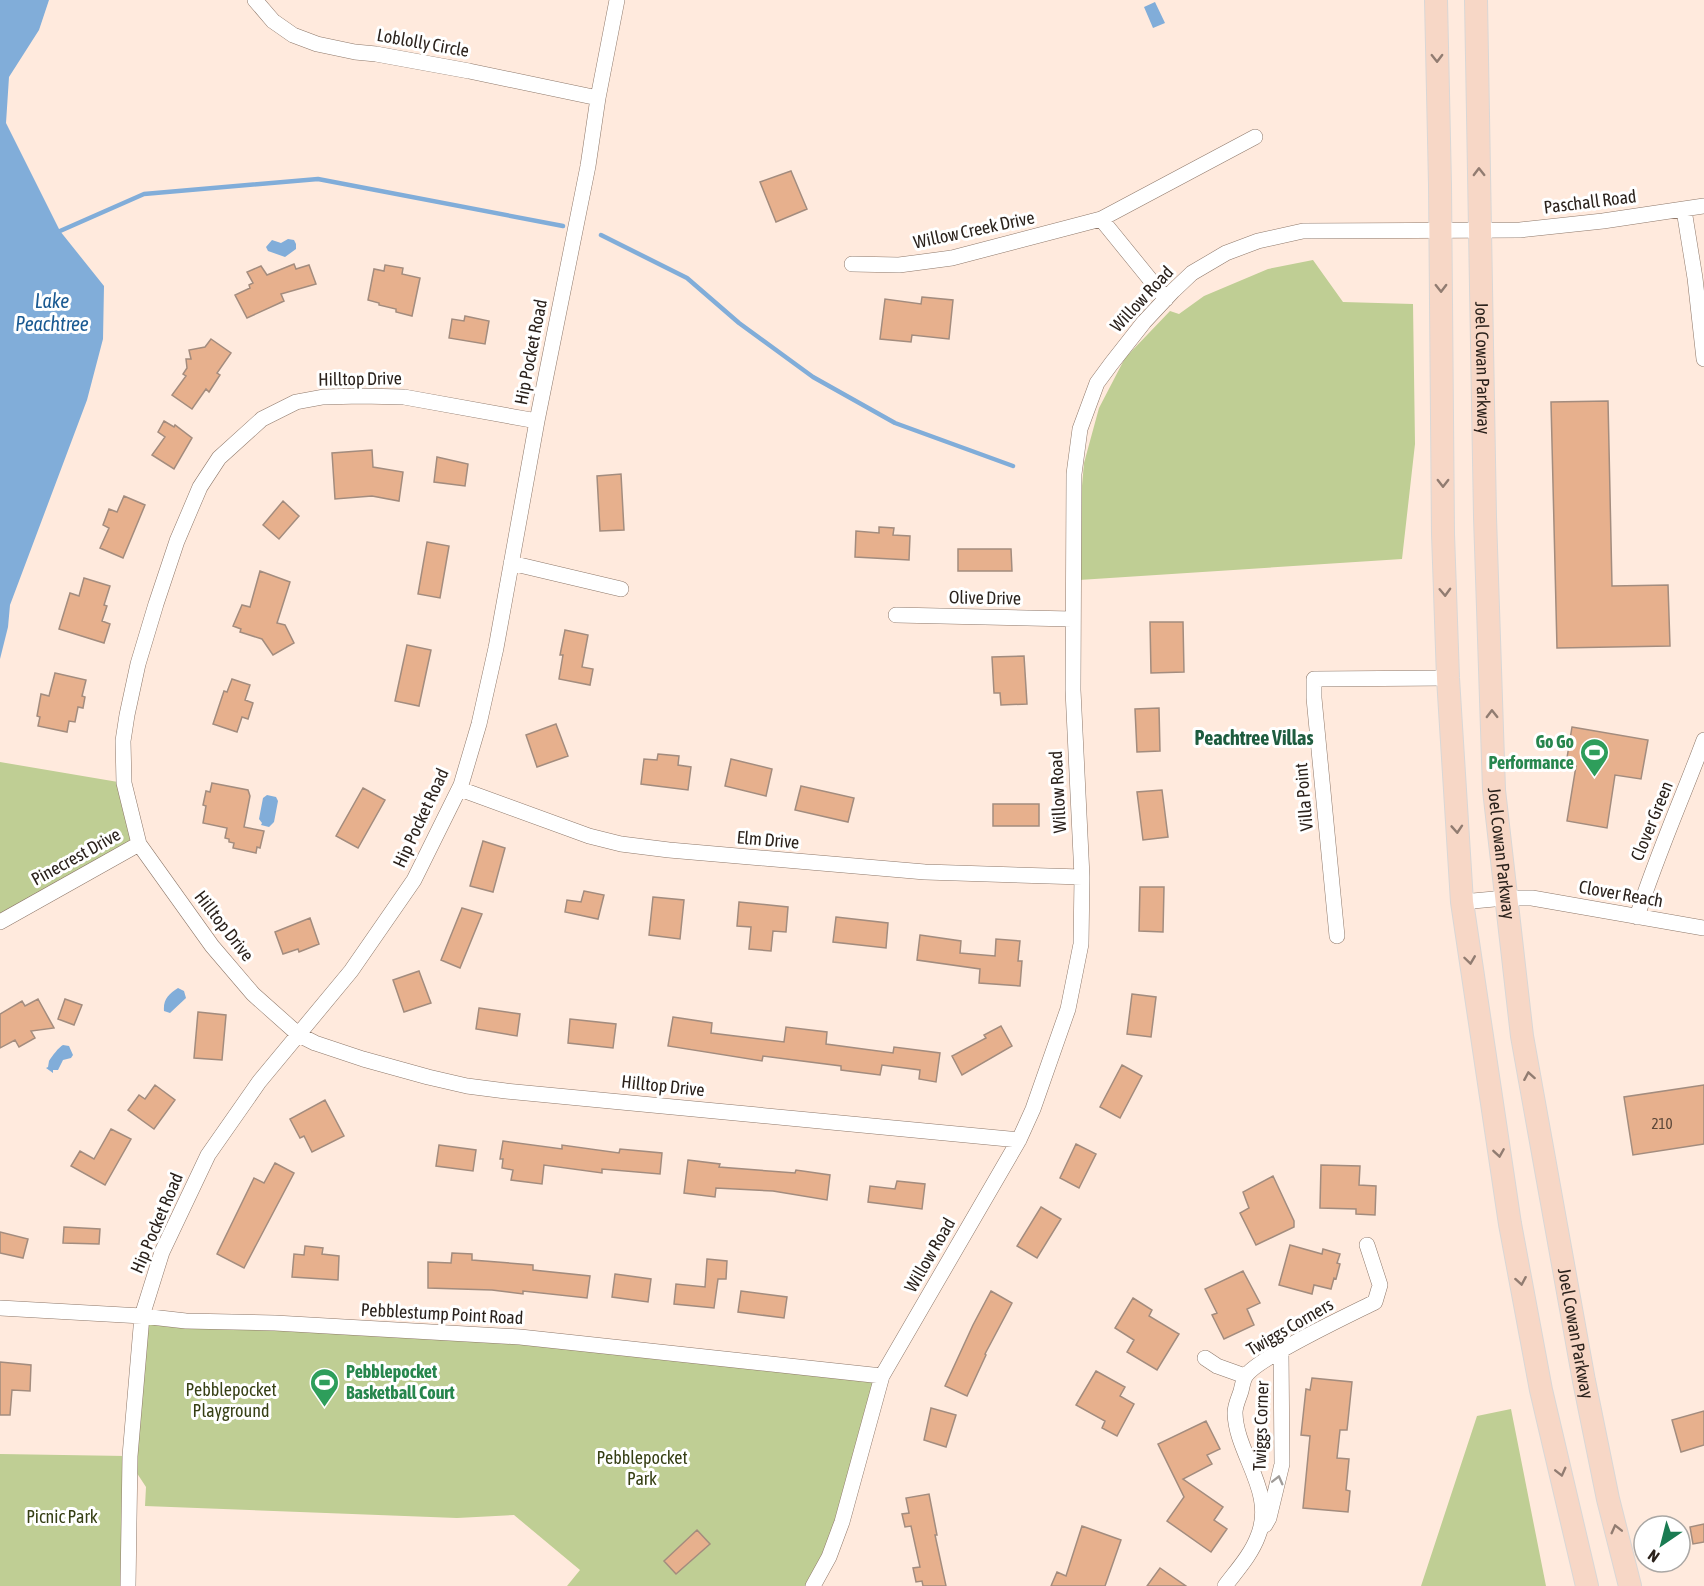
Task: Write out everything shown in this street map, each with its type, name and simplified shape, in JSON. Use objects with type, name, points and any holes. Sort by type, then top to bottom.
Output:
[{"type":"main road","points":[[1436,0],[1443,534],[1448,678],[1462,902],[1510,1224],[1541,1390],[1587,1586]]},
{"type":"main road","name":"Joel Cowan Parkway","points":[[1476,0],[1485,506],[1494,790],[1522,1036],[1608,1499],[1630,1586]]},
{"type":"street","name":"Loblolly Circle","points":[[255,0],[273,21],[293,35],[317,44],[469,71],[598,98]]},
{"type":"street","name":"Hip Pocket Road","points":[[128,1586],[130,1456],[142,1316],[162,1252],[208,1155],[259,1082],[351,971],[414,880],[459,789],[479,724],[496,648],[537,421],[588,166],[598,98],[617,0]]},
{"type":"street","name":"Willow Creek Drive","points":[[852,264],[899,265],[952,258],[1101,219],[1255,137]]},
{"type":"street","name":"Paschall Road","points":[[1480,230],[1530,229],[1704,206]]},
{"type":"street","points":[[1684,210],[1695,278],[1704,359]]},
{"type":"street","points":[[1101,219],[1166,299]]},
{"type":"street","name":"Willow Road","points":[[813,1586],[831,1551],[842,1522],[882,1376],[1019,1140],[1033,1109],[1069,1006],[1081,944],[1082,877],[1073,690],[1074,474],[1080,429],[1097,383],[1144,322],[1192,273],[1226,253],[1257,240],[1303,231],[1480,230]]},
{"type":"street","name":"Hilltop Drive","points":[[537,421],[404,397],[323,397],[296,402],[262,419],[219,458],[200,487],[177,541],[138,664],[127,715],[123,741],[124,783],[139,844],[212,946],[253,994],[298,1035],[315,1043],[363,1059],[467,1086],[1019,1140]]},
{"type":"street","points":[[512,563],[621,589]]},
{"type":"street","name":"Olive Drive","points":[[896,615],[1072,619]]},
{"type":"street","name":"Villa Point","points":[[1337,936],[1314,679],[1448,678]]},
{"type":"street","name":"Clover Green","points":[[1637,917],[1656,860],[1679,809],[1704,740]]},
{"type":"street","name":"Elm Drive","points":[[459,789],[589,836],[621,844],[925,872],[1082,877]]},
{"type":"street","name":"Pinecrest Drive","points":[[0,922],[139,844]]},
{"type":"street","name":"Clover Reach","points":[[1462,902],[1532,898],[1704,928]]},
{"type":"street","name":"Twiggs Corners","points":[[1226,1586],[1259,1535],[1262,1518],[1260,1492],[1253,1467],[1237,1433],[1235,1410],[1245,1376],[1281,1351],[1375,1302],[1380,1285],[1367,1245]]},
{"type":"street","name":"Pebblestump Point Road","points":[[0,1308],[142,1316],[186,1321],[275,1323],[520,1337],[882,1376]]},
{"type":"street","name":"Twiggs Corner","points":[[1259,1535],[1269,1518],[1282,1464],[1281,1351]]},
{"type":"street","points":[[1205,1358],[1217,1366],[1245,1376]]},
{"type":"green space","points":[[1313,260],[1343,302],[1413,304],[1415,444],[1402,559],[1079,580],[1077,543],[1084,463],[1099,408],[1125,358],[1170,311],[1179,314],[1204,296],[1268,269]]},
{"type":"green space","points":[[0,762],[124,783],[139,844],[0,922]]},
{"type":"green space","name":"Pebblepocket Park","points":[[142,1316],[275,1323],[882,1376],[829,1557],[807,1586],[567,1586],[580,1570],[514,1515],[457,1518],[145,1506],[146,1487],[127,1458],[120,1586],[0,1586],[0,1454],[126,1456]]},
{"type":"green space","points":[[1511,1409],[1546,1586],[1421,1586],[1477,1416]]},
{"type":"water","name":"Lake Peachtree","points":[[0,0],[49,0],[39,30],[9,77],[6,123],[60,231],[104,286],[103,339],[87,400],[10,605],[8,627],[0,659]]},
{"type":"water","points":[[1155,2],[1165,23],[1153,28],[1144,7]]},
{"type":"water","points":[[288,239],[294,240],[296,249],[285,257],[268,251],[266,247],[272,240],[281,243]]},
{"type":"water","points":[[267,795],[276,797],[278,801],[274,822],[269,827],[261,825],[259,819],[263,798]]},
{"type":"water","points":[[178,988],[184,991],[186,998],[170,1013],[164,1011],[167,997]]},
{"type":"water","points":[[63,1045],[69,1046],[73,1055],[63,1060],[58,1070],[53,1070],[53,1073],[46,1068]]},
{"type":"building","points":[[791,171],[807,209],[776,222],[760,182]]},
{"type":"building","points":[[294,264],[296,269],[309,265],[316,284],[281,294],[284,301],[247,318],[235,295],[250,288],[249,285],[253,283],[247,272],[261,266],[267,275]]},
{"type":"building","points":[[385,265],[403,268],[402,274],[420,278],[412,316],[368,300],[374,269],[384,271]]},
{"type":"building","points":[[922,297],[953,300],[949,339],[912,335],[911,342],[880,339],[885,299],[921,304]]},
{"type":"building","points":[[465,316],[489,321],[485,344],[449,338],[452,319],[464,321]]},
{"type":"building","points":[[211,339],[231,353],[217,373],[220,375],[209,392],[206,389],[192,409],[172,395],[186,376],[183,374],[187,368],[186,359],[191,359],[189,350],[205,347]]},
{"type":"building","points":[[1608,401],[1612,586],[1668,585],[1670,646],[1557,648],[1551,402]]},
{"type":"building","points":[[164,421],[174,427],[175,425],[192,438],[174,469],[152,455],[165,437],[158,432]]},
{"type":"building","points":[[372,450],[373,467],[403,472],[399,501],[372,496],[335,499],[332,453]]},
{"type":"building","points":[[437,457],[468,464],[465,486],[434,482]]},
{"type":"building","points":[[621,474],[624,530],[600,531],[597,476]]},
{"type":"building","points":[[124,496],[145,505],[123,558],[100,548],[109,528],[103,525],[109,509],[117,512]]},
{"type":"building","points":[[283,501],[299,516],[279,539],[263,525]]},
{"type":"building","points":[[879,527],[894,528],[893,535],[910,536],[909,560],[855,557],[856,531],[879,533]]},
{"type":"building","points":[[427,542],[449,546],[440,598],[418,594]]},
{"type":"building","points":[[958,549],[1011,549],[1012,571],[958,571]]},
{"type":"building","points":[[260,571],[290,582],[277,623],[285,625],[294,643],[273,655],[262,639],[240,632],[241,629],[233,626],[242,605],[250,607]]},
{"type":"building","points":[[84,578],[110,586],[102,621],[110,624],[104,643],[59,629],[70,593],[79,596]]},
{"type":"building","points":[[1150,622],[1183,622],[1184,672],[1151,673]]},
{"type":"building","points":[[565,630],[588,635],[582,667],[593,669],[590,685],[559,679],[563,655],[560,655]]},
{"type":"building","points":[[407,645],[431,650],[419,706],[395,701]]},
{"type":"building","points":[[1024,656],[1027,704],[1001,705],[1000,693],[994,693],[992,657]]},
{"type":"building","points":[[55,673],[86,680],[82,696],[85,697],[83,708],[78,707],[75,722],[69,721],[67,732],[38,726],[40,717],[37,716],[41,694],[49,696]]},
{"type":"building","points":[[232,679],[250,685],[245,700],[253,703],[248,719],[242,717],[237,732],[213,724],[224,691],[227,692]]},
{"type":"building","points":[[1159,708],[1160,751],[1137,752],[1135,709]]},
{"type":"building","points":[[556,724],[568,756],[537,767],[526,735]]},
{"type":"building","name":"Go Go Performance","points":[[1572,727],[1648,740],[1641,779],[1615,775],[1607,828],[1567,821],[1576,766],[1566,764]]},
{"type":"building","points":[[658,754],[679,756],[678,765],[691,767],[688,790],[641,784],[644,759],[657,760]]},
{"type":"building","points":[[731,759],[772,769],[766,796],[725,786]]},
{"type":"building","points":[[212,783],[248,790],[250,796],[244,827],[264,831],[260,848],[257,847],[256,853],[233,848],[234,843],[225,838],[227,828],[203,823],[206,791],[210,792]]},
{"type":"building","points":[[801,786],[854,798],[848,822],[795,810]]},
{"type":"building","points":[[363,788],[385,800],[358,848],[336,836]]},
{"type":"building","points":[[1162,790],[1168,837],[1143,840],[1137,792]]},
{"type":"building","points":[[993,804],[1039,804],[1039,826],[993,826]]},
{"type":"building","points":[[483,841],[505,848],[493,892],[470,886]]},
{"type":"building","points":[[1140,887],[1164,887],[1163,932],[1139,931]]},
{"type":"building","points":[[584,891],[604,895],[598,919],[565,912],[567,900],[581,902]]},
{"type":"building","points":[[653,897],[684,900],[680,939],[649,935]]},
{"type":"building","points":[[739,902],[788,907],[786,932],[773,931],[771,951],[749,949],[751,927],[737,926]]},
{"type":"building","points":[[462,908],[482,914],[460,968],[441,960]]},
{"type":"building","points":[[836,917],[888,923],[886,948],[833,942]]},
{"type":"building","points":[[310,918],[319,944],[299,952],[298,949],[283,954],[275,932]]},
{"type":"building","points":[[920,935],[961,941],[960,953],[995,956],[996,939],[1020,941],[1018,961],[1022,961],[1020,986],[979,983],[980,969],[917,960]]},
{"type":"building","points":[[419,971],[431,1003],[404,1012],[393,980]]},
{"type":"building","points":[[1132,994],[1156,997],[1151,1037],[1127,1034]]},
{"type":"building","points":[[38,999],[54,1028],[31,1031],[35,1038],[19,1047],[15,1040],[0,1048],[0,1014],[22,1001],[25,1006]]},
{"type":"building","points":[[65,999],[82,1005],[74,1025],[58,1019]]},
{"type":"building","points":[[479,1008],[520,1014],[517,1036],[476,1029]]},
{"type":"building","points":[[198,1012],[226,1015],[222,1060],[194,1058]]},
{"type":"building","points":[[673,1017],[712,1023],[711,1033],[784,1042],[786,1027],[827,1032],[826,1044],[893,1053],[894,1047],[940,1053],[936,1082],[919,1079],[920,1070],[882,1065],[880,1075],[841,1070],[841,1066],[763,1056],[762,1061],[668,1046]]},
{"type":"building","points":[[570,1019],[616,1024],[613,1048],[568,1043]]},
{"type":"building","points":[[1001,1026],[1012,1046],[962,1075],[952,1056],[986,1038],[984,1035]]},
{"type":"building","points":[[1122,1065],[1142,1076],[1120,1118],[1100,1107]]},
{"type":"building","points":[[155,1085],[175,1100],[154,1129],[128,1110],[139,1095],[145,1099]]},
{"type":"building","points":[[1704,1085],[1704,1144],[1633,1155],[1624,1097]]},
{"type":"building","points":[[325,1100],[344,1136],[312,1152],[304,1136],[300,1138],[290,1119]]},
{"type":"building","points":[[111,1129],[131,1139],[105,1185],[71,1166],[80,1151],[94,1159]]},
{"type":"building","points":[[503,1141],[562,1149],[562,1145],[619,1153],[620,1149],[662,1153],[660,1174],[602,1169],[602,1173],[544,1165],[542,1184],[511,1180],[513,1170],[502,1168],[503,1159],[500,1159]]},
{"type":"building","points":[[1076,1144],[1096,1154],[1079,1188],[1060,1178]]},
{"type":"building","points":[[439,1145],[476,1150],[473,1171],[436,1166]]},
{"type":"building","points":[[688,1160],[720,1164],[719,1167],[795,1173],[796,1170],[830,1175],[827,1200],[773,1191],[716,1188],[715,1197],[684,1193]]},
{"type":"building","points":[[275,1163],[294,1173],[244,1268],[217,1254],[254,1178],[264,1183]]},
{"type":"building","points":[[1321,1165],[1360,1166],[1359,1185],[1376,1186],[1375,1215],[1356,1214],[1356,1209],[1320,1208]]},
{"type":"building","points":[[1273,1176],[1294,1221],[1294,1227],[1256,1245],[1240,1213],[1249,1208],[1243,1192]]},
{"type":"building","points":[[897,1181],[925,1184],[922,1209],[868,1202],[870,1186],[895,1189]]},
{"type":"building","points":[[1041,1207],[1061,1219],[1037,1258],[1017,1246]]},
{"type":"building","points":[[64,1227],[100,1229],[99,1244],[63,1243]]},
{"type":"building","points":[[0,1232],[28,1239],[23,1258],[0,1253]]},
{"type":"building","points":[[1290,1245],[1322,1254],[1323,1249],[1340,1254],[1337,1263],[1340,1264],[1331,1289],[1314,1285],[1312,1294],[1279,1285]]},
{"type":"building","points":[[305,1246],[323,1248],[322,1254],[339,1256],[338,1280],[292,1277],[294,1254],[304,1255]]},
{"type":"building","points":[[452,1253],[472,1254],[472,1260],[533,1265],[533,1270],[590,1276],[587,1298],[523,1291],[523,1294],[492,1290],[428,1288],[428,1262],[451,1263]]},
{"type":"building","points":[[707,1259],[727,1261],[726,1279],[718,1279],[714,1308],[674,1304],[676,1284],[705,1287]]},
{"type":"building","points":[[1243,1271],[1260,1303],[1247,1309],[1254,1325],[1224,1339],[1212,1315],[1217,1313],[1205,1289]]},
{"type":"building","points":[[615,1274],[651,1279],[648,1302],[612,1297]]},
{"type":"building","points":[[741,1291],[787,1297],[784,1318],[738,1312]]},
{"type":"building","points":[[991,1291],[1012,1303],[985,1354],[967,1396],[945,1386]]},
{"type":"building","points":[[1133,1298],[1152,1310],[1149,1316],[1179,1334],[1157,1370],[1127,1352],[1134,1340],[1115,1328]]},
{"type":"building","points":[[0,1362],[31,1365],[30,1391],[12,1390],[10,1415],[0,1415]]},
{"type":"building","points":[[1096,1371],[1125,1387],[1120,1396],[1134,1404],[1117,1436],[1102,1428],[1105,1421],[1076,1405]]},
{"type":"building","points":[[1312,1378],[1352,1382],[1347,1430],[1340,1430],[1337,1458],[1349,1459],[1346,1490],[1350,1491],[1348,1512],[1303,1508],[1310,1436],[1301,1435],[1306,1389],[1310,1390]]},
{"type":"building","points":[[931,1408],[956,1415],[946,1447],[924,1440]]},
{"type":"building","points":[[1704,1411],[1704,1445],[1681,1452],[1672,1420]]},
{"type":"building","points":[[1206,1421],[1220,1449],[1207,1455],[1212,1464],[1183,1479],[1223,1507],[1214,1520],[1227,1529],[1211,1552],[1167,1521],[1184,1497],[1158,1444]]},
{"type":"building","points":[[929,1494],[946,1586],[923,1586],[922,1581],[916,1582],[913,1568],[920,1567],[911,1526],[905,1527],[902,1514],[909,1513],[906,1498]]},
{"type":"building","points":[[1704,1524],[1704,1542],[1693,1544],[1692,1527]]},
{"type":"building","points":[[1082,1526],[1121,1540],[1105,1586],[1051,1586],[1057,1572],[1066,1576]]},
{"type":"building","points":[[697,1530],[710,1544],[676,1574],[664,1561]]},
{"type":"building","points":[[1160,1568],[1186,1586],[1147,1586]]},
{"type":"waterway","points":[[60,231],[144,194],[318,179],[563,226]]},
{"type":"waterway","points":[[601,235],[687,278],[739,323],[813,377],[895,423],[1013,466]]},
{"type":"place","name":"Go Go Performance","points":[[1595,778]]},
{"type":"place","name":"Pebblepocket Basketball Court","points":[[325,1408]]},
{"type":"district","name":"Peachtree Villas","points":[[1254,738]]},
{"type":"park label","name":"Pebblepocket Playground","points":[[231,1400]]},
{"type":"park label","name":"Picnic Park","points":[[62,1517]]}]
